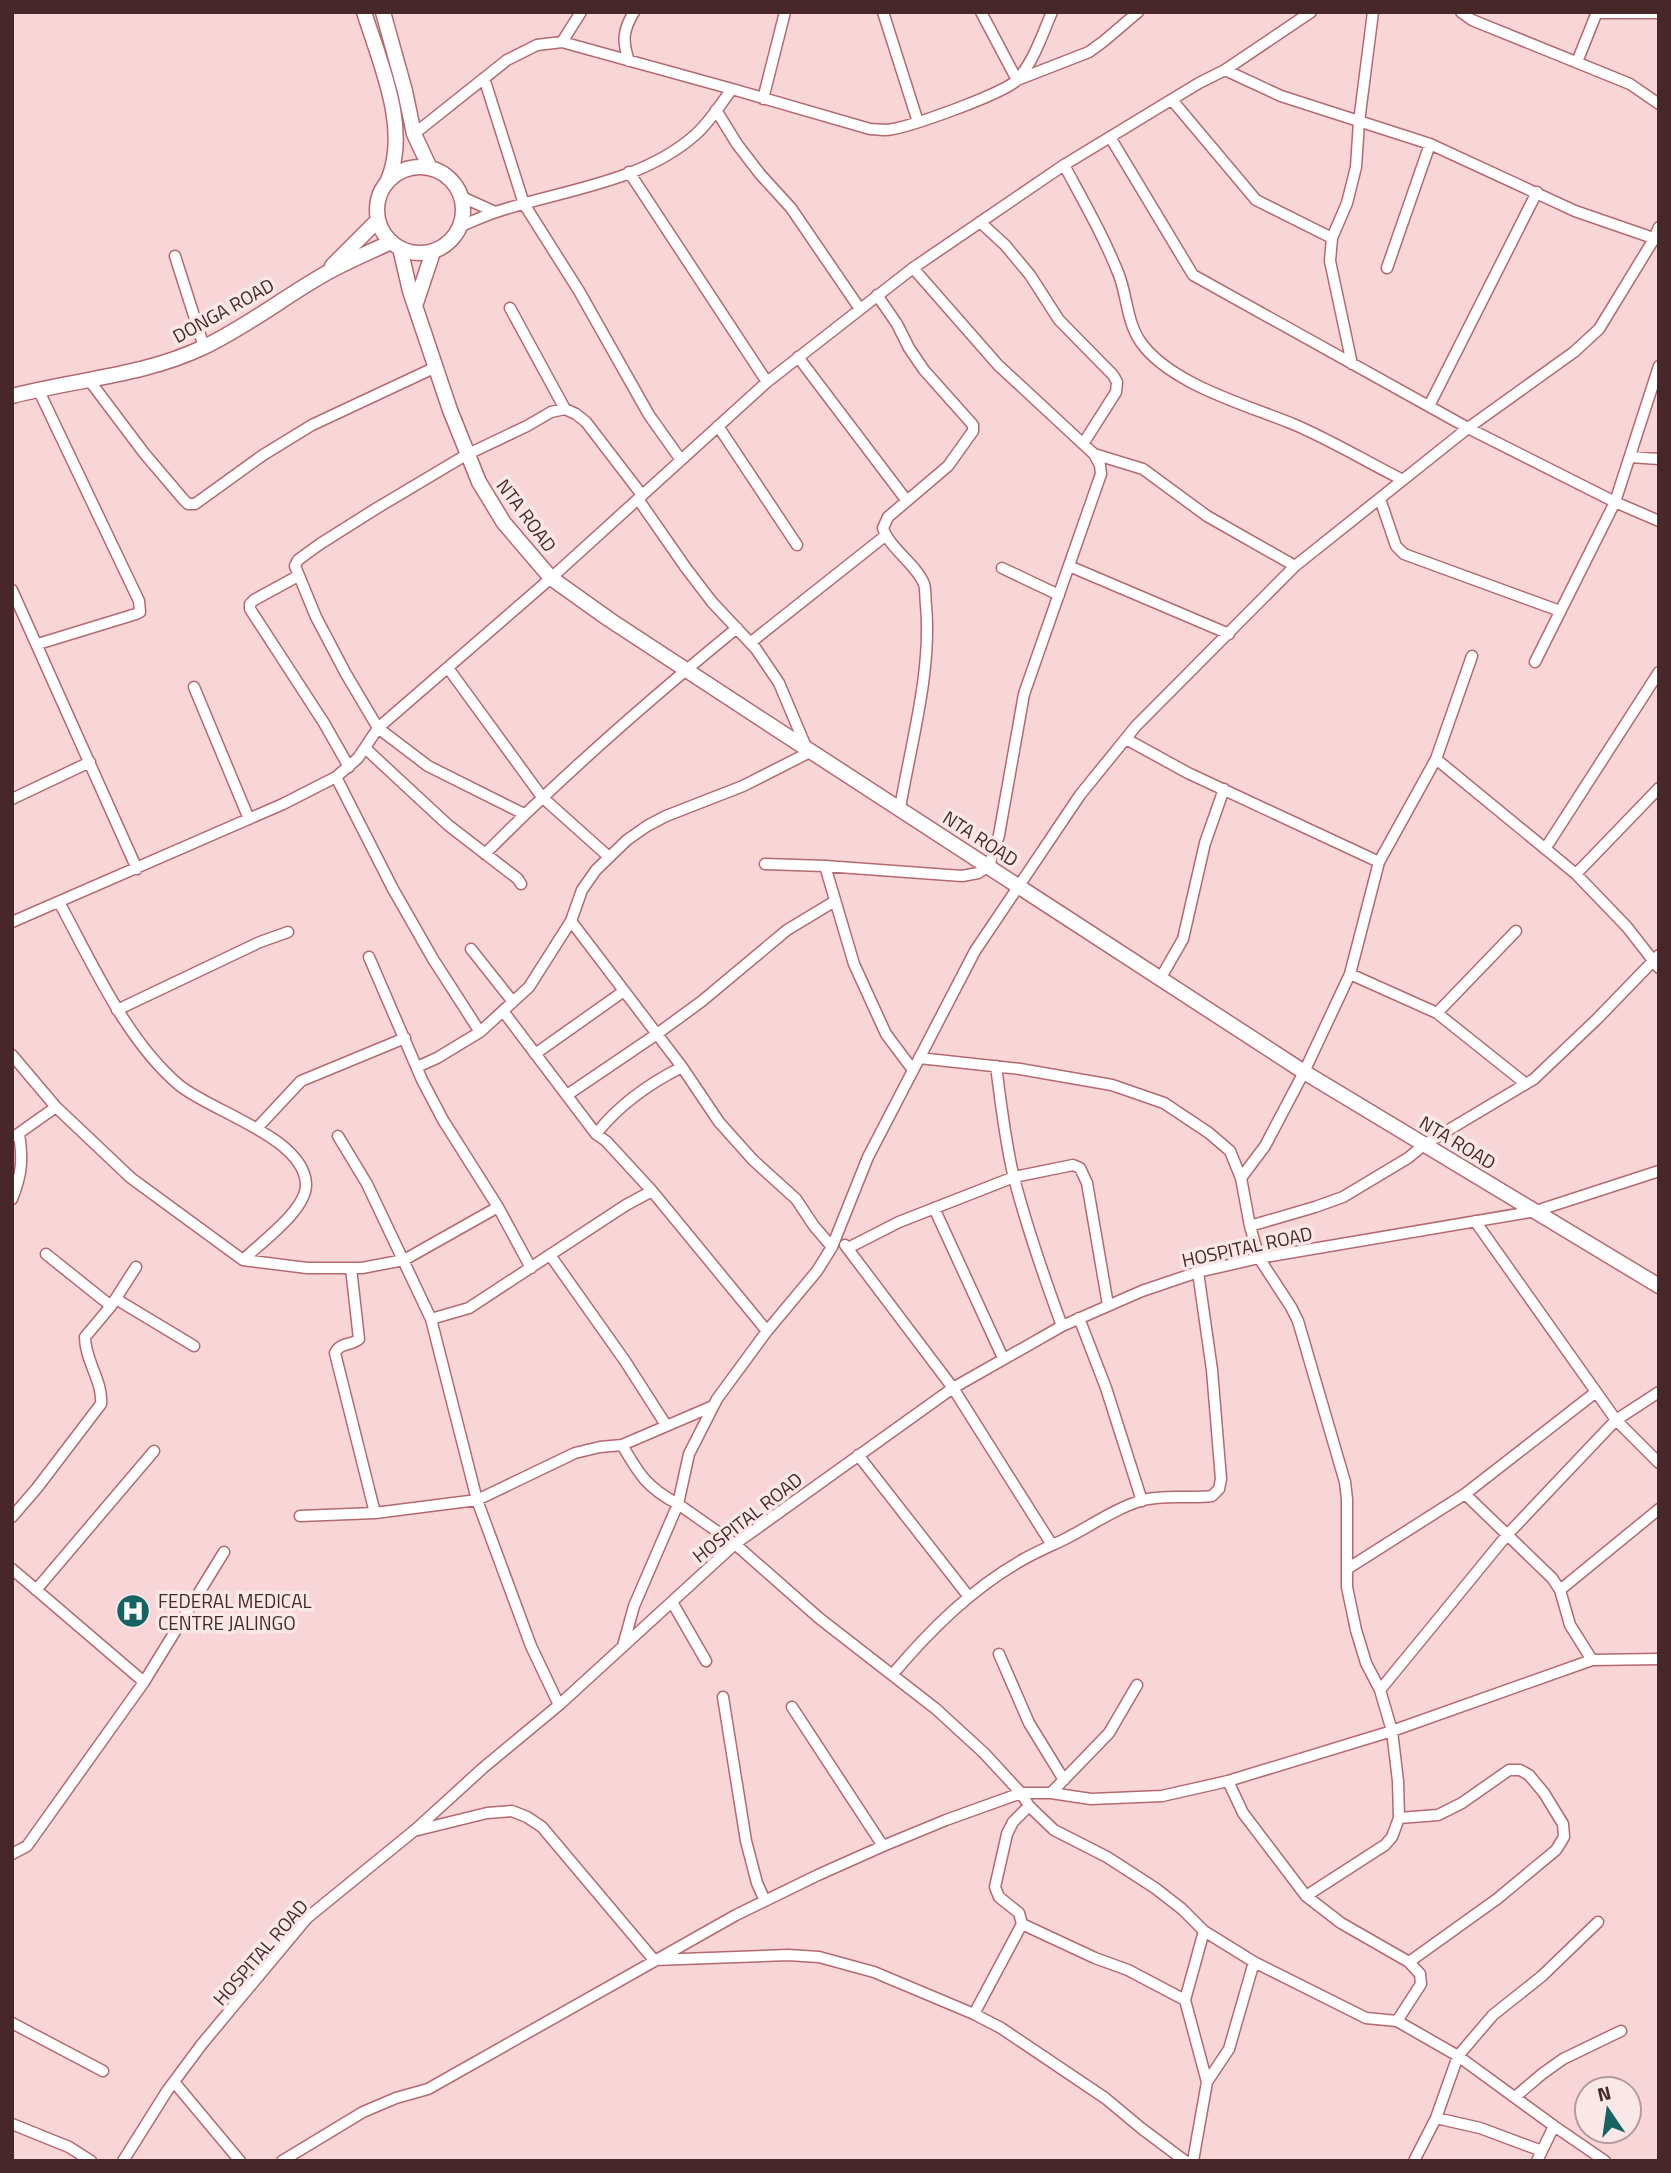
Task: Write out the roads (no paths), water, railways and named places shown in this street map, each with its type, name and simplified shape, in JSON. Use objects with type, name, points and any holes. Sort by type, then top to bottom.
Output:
[{"type":"street","points":[[364,12],[394,118],[395,165],[378,200],[378,220],[383,232],[395,245],[422,253],[433,251],[450,242],[461,226],[464,211],[462,197],[450,178],[430,168],[407,169],[388,181]]},
{"type":"street","points":[[383,12],[414,134],[430,168]]},
{"type":"street","points":[[562,42],[581,12]]},
{"type":"street","points":[[629,61],[623,45],[623,32],[634,12]]},
{"type":"street","points":[[763,99],[785,12]]},
{"type":"street","points":[[883,12],[918,122]]},
{"type":"street","points":[[981,12],[1017,80]]},
{"type":"street","points":[[1017,80],[1035,51],[1052,12]]},
{"type":"street","points":[[414,134],[484,78],[523,51],[562,42],[870,129],[887,130],[918,122],[1000,91],[1017,80],[1088,52],[1139,12]]},
{"type":"street","points":[[1352,364],[1331,269],[1332,238],[1347,203],[1356,167],[1373,12]]},
{"type":"street","points":[[1461,12],[1472,20],[1630,83],[1659,104]]},
{"type":"street","points":[[1577,62],[1597,13],[1659,13]]},
{"type":"street","points":[[12,922],[283,804],[349,767],[378,728],[551,578],[767,382],[877,295],[1064,165],[1225,70],[1307,14]]},
{"type":"street","points":[[1225,70],[1281,96],[1430,144],[1575,211],[1657,240]]},
{"type":"street","points":[[484,78],[524,204],[585,301],[649,415],[681,460]]},
{"type":"street","points":[[461,226],[495,212],[577,191],[669,155],[696,135],[732,89]]},
{"type":"street","points":[[1172,100],[1256,200],[1332,238]]},
{"type":"street","points":[[716,110],[737,145],[791,208],[860,309]]},
{"type":"street","points":[[1110,137],[1193,275],[1468,428],[1615,502],[1659,521]]},
{"type":"street","points":[[1387,268],[1430,144]]},
{"type":"street","points":[[1064,165],[1107,245],[1121,279],[1134,331],[1141,344],[1158,360],[1197,386],[1295,425],[1403,480]]},
{"type":"street","points":[[629,172],[767,382]]},
{"type":"street","points":[[1429,406],[1537,192]]},
{"type":"street","points":[[462,197],[495,212]]},
{"type":"street","points":[[324,274],[378,220]]},
{"type":"street","points":[[980,222],[1030,275],[1059,320],[1117,382],[1116,392],[1083,444]]},
{"type":"street","points":[[623,1647],[634,1606],[678,1504],[689,1454],[713,1406],[767,1331],[817,1271],[832,1247],[868,1157],[975,951],[1080,795],[1126,739],[1295,566],[1468,428],[1574,352],[1599,329],[1657,240],[1659,227]]},
{"type":"street","points":[[324,274],[395,245]]},
{"type":"street","name":"NTA ROAD","points":[[395,245],[466,454],[479,482],[504,523],[551,578],[686,670],[1304,1072],[1659,1286]]},
{"type":"street","points":[[416,303],[433,251]]},
{"type":"street","points":[[175,256],[204,347]]},
{"type":"street","points":[[765,864],[962,876],[978,873],[989,866],[999,835],[1024,694],[1101,474],[1094,454],[998,365],[913,268]]},
{"type":"street","name":"DONGA ROAD","points":[[12,396],[131,373],[204,347],[324,274]]},
{"type":"street","points":[[877,295],[924,370],[973,425],[971,437],[948,466],[888,517],[883,528],[886,537],[924,584],[928,633],[927,661],[900,808]]},
{"type":"street","points":[[510,308],[565,410]]},
{"type":"street","points":[[799,357],[907,500]]},
{"type":"street","points":[[1535,662],[1615,502],[1659,366]]},
{"type":"street","points":[[89,380],[183,499],[188,504],[195,504],[263,455],[312,425],[436,367]]},
{"type":"street","points":[[38,389],[141,608],[136,614],[38,645]]},
{"type":"street","points":[[417,1067],[438,1058],[480,1032],[529,987],[571,921],[582,890],[596,870],[647,826],[743,786],[809,749],[779,683],[750,642],[712,602],[685,568],[640,497],[586,422],[565,410],[551,412],[466,454],[309,552],[298,560],[295,566],[316,617],[378,728],[428,766],[524,814]]},
{"type":"street","points":[[718,426],[797,545]]},
{"type":"street","points":[[1094,454],[1143,469],[1207,516],[1295,566]]},
{"type":"street","points":[[1630,457],[1659,459]]},
{"type":"street","points":[[1380,499],[1396,547],[1404,554],[1560,611]]},
{"type":"street","points":[[750,642],[886,537]]},
{"type":"street","points":[[1069,566],[1228,634]]},
{"type":"street","points":[[1002,568],[1059,595]]},
{"type":"street","points":[[298,576],[254,600],[250,609],[324,723],[349,767]]},
{"type":"street","points":[[12,590],[137,869]]},
{"type":"street","points":[[485,854],[542,797],[737,628]]},
{"type":"street","points":[[1241,1178],[1265,1146],[1304,1072],[1350,974],[1379,862],[1436,759],[1472,656]]},
{"type":"street","points":[[448,668],[542,797],[609,857]]},
{"type":"street","points":[[1545,849],[1659,671]]},
{"type":"street","points":[[194,687],[249,819]]},
{"type":"street","points":[[1126,739],[1188,773],[1379,862]]},
{"type":"street","points":[[365,748],[448,825],[522,884]]},
{"type":"street","points":[[1250,1226],[1343,1197],[1408,1158],[1424,1144],[1534,1079],[1657,961],[1576,874],[1436,759]]},
{"type":"street","points":[[12,799],[90,762]]},
{"type":"street","points":[[336,776],[393,889],[433,959],[480,1032]]},
{"type":"street","points":[[1576,874],[1659,788]]},
{"type":"street","points":[[1160,979],[1183,939],[1205,843],[1224,789]]},
{"type":"street","points":[[825,866],[855,964],[886,1034],[913,1070]]},
{"type":"street","points":[[567,1095],[702,1001],[787,930],[835,901]]},
{"type":"street","points":[[59,902],[117,1010],[154,1059],[180,1085],[257,1128],[293,1155],[302,1169],[306,1184],[303,1198],[290,1217],[243,1260]]},
{"type":"street","points":[[571,921],[682,1066],[719,1122],[753,1160],[796,1199],[832,1247]]},
{"type":"street","points":[[1437,1013],[1516,931]]},
{"type":"street","points":[[117,1010],[260,942],[288,932]]},
{"type":"street","points":[[471,949],[513,1002]]},
{"type":"street","points":[[369,957],[443,1120],[498,1207],[531,1268]]},
{"type":"street","points":[[1350,974],[1437,1013],[1526,1084]]},
{"type":"street","points":[[535,1054],[624,991]]},
{"type":"street","points":[[503,1011],[596,1134],[652,1191],[767,1331]]},
{"type":"street","points":[[257,1128],[301,1081],[405,1038]]},
{"type":"street","points":[[12,1055],[56,1107],[131,1178],[243,1260],[307,1268],[351,1268],[404,1260],[498,1207]]},
{"type":"street","points":[[919,1058],[996,1066],[1112,1085],[1164,1103],[1209,1133],[1230,1151],[1241,1178],[1259,1258],[1298,1321],[1345,1482],[1347,1587],[1366,1663],[1380,1690],[1392,1731],[1398,1781],[1399,1818],[1392,1837],[1385,1845],[1306,1896]]},
{"type":"street","points":[[596,1134],[608,1118],[661,1077],[682,1066]]},
{"type":"street","points":[[996,1066],[1014,1177],[1062,1326]]},
{"type":"street","points":[[12,1199],[21,1178],[22,1154],[16,1136],[56,1107]]},
{"type":"street","points":[[338,1136],[367,1184],[431,1319],[477,1500],[531,1646],[559,1705]]},
{"type":"street","points":[[848,1248],[899,1222],[1014,1177],[1073,1165],[1084,1172],[1108,1306]]},
{"type":"street","name":"HOSPITAL ROAD","points":[[123,2161],[202,2044],[307,1918],[415,1830],[559,1705],[736,1544],[953,1388],[1062,1326],[1142,1291],[1198,1272],[1259,1258],[1536,1211],[1659,1171]]},
{"type":"street","points":[[431,1319],[469,1308],[626,1205],[652,1191]]},
{"type":"street","points":[[934,1208],[1003,1358]]},
{"type":"street","points":[[1475,1221],[1616,1420],[1659,1463]]},
{"type":"street","points":[[837,1235],[953,1388],[1052,1545]]},
{"type":"street","points":[[46,1254],[114,1303],[194,1346]]},
{"type":"street","points":[[550,1255],[625,1361],[666,1425]]},
{"type":"street","points":[[12,1517],[101,1404],[102,1396],[85,1345],[85,1337],[114,1303],[136,1267]]},
{"type":"street","points":[[351,1268],[359,1339],[342,1345],[335,1353],[374,1513]]},
{"type":"street","points":[[892,1675],[923,1639],[970,1597],[1024,1559],[1114,1512],[1142,1501],[1166,1496],[1212,1496],[1220,1489],[1222,1479],[1212,1370],[1198,1272]]},
{"type":"street","points":[[1080,1318],[1106,1388],[1142,1501]]},
{"type":"street","points":[[1347,1569],[1465,1494],[1596,1392]]},
{"type":"street","points":[[1380,1690],[1507,1535],[1616,1420],[1659,1392]]},
{"type":"street","points":[[300,1517],[374,1513],[477,1500],[575,1453],[622,1445],[713,1406]]},
{"type":"street","points":[[622,1445],[648,1486],[736,1544],[819,1618],[955,1726],[984,1753],[1021,1793],[1029,1806],[1054,1830],[1107,1857],[1155,1888],[1204,1931],[1254,1962],[1366,2018],[1397,2021],[1458,2056],[1605,2161]]},
{"type":"street","points":[[36,1590],[155,1451]]},
{"type":"street","points":[[858,1455],[970,1597]]},
{"type":"street","points":[[1465,1494],[1552,1578],[1560,1590],[1570,1625],[1592,1660]]},
{"type":"street","points":[[1560,1590],[1659,1509]]},
{"type":"street","points":[[12,1854],[27,1846],[144,1682],[224,1552]]},
{"type":"street","points":[[12,1569],[144,1682]]},
{"type":"street","points":[[672,1602],[706,1661]]},
{"type":"street","points":[[999,1654],[1029,1723],[1064,1780]]},
{"type":"street","points":[[282,2161],[363,2112],[396,2098],[428,2089],[765,1900],[946,1820],[1021,1793],[1051,1793],[1090,1798],[1162,1796],[1228,1781],[1392,1731],[1592,1660],[1659,1659]]},
{"type":"street","points":[[1051,1793],[1109,1732],[1137,1685]]},
{"type":"street","points":[[723,1697],[746,1841],[757,1883],[765,1900]]},
{"type":"street","points":[[792,1707],[883,1846]]},
{"type":"street","points":[[1399,1818],[1438,1815],[1462,1803],[1509,1770],[1520,1770],[1529,1775],[1544,1793],[1563,1824],[1564,1837],[1556,1850],[1497,1899],[1409,1962]]},
{"type":"street","points":[[1228,1781],[1242,1813],[1306,1896],[1341,1923],[1409,1962],[1420,1974],[1421,1984],[1397,2021]]},
{"type":"street","points":[[974,2014],[1021,1924],[1019,1913],[999,1897],[995,1888],[1007,1834],[1013,1822],[1029,1806]]},
{"type":"street","points":[[415,1830],[487,1813],[512,1811],[527,1817],[542,1826],[654,1960]]},
{"type":"street","points":[[1414,2161],[1436,2118],[1458,2056],[1493,2015],[1542,1976],[1598,1922]]},
{"type":"street","points":[[1021,1924],[1128,1970],[1185,2000]]},
{"type":"street","points":[[1204,1931],[1185,2000],[1207,2082]]},
{"type":"street","points":[[654,1960],[769,1955],[819,1957],[874,1972],[1001,2028],[1105,2098],[1185,2161]]},
{"type":"street","points":[[1193,2161],[1207,2082],[1229,2049],[1254,1962]]},
{"type":"street","points":[[12,2024],[103,2071]]},
{"type":"street","points":[[1515,2097],[1563,2060],[1620,2031]]},
{"type":"street","points":[[174,2082],[240,2161]]},
{"type":"street","points":[[1436,2118],[1480,2128],[1540,2156],[1554,2126]]},
{"type":"street","points":[[12,2124],[69,2147],[91,2161]]},
{"type":"place","name":"FEDERAL MEDICAL CENTRE JALINGO","points":[[133,1611]]}]
